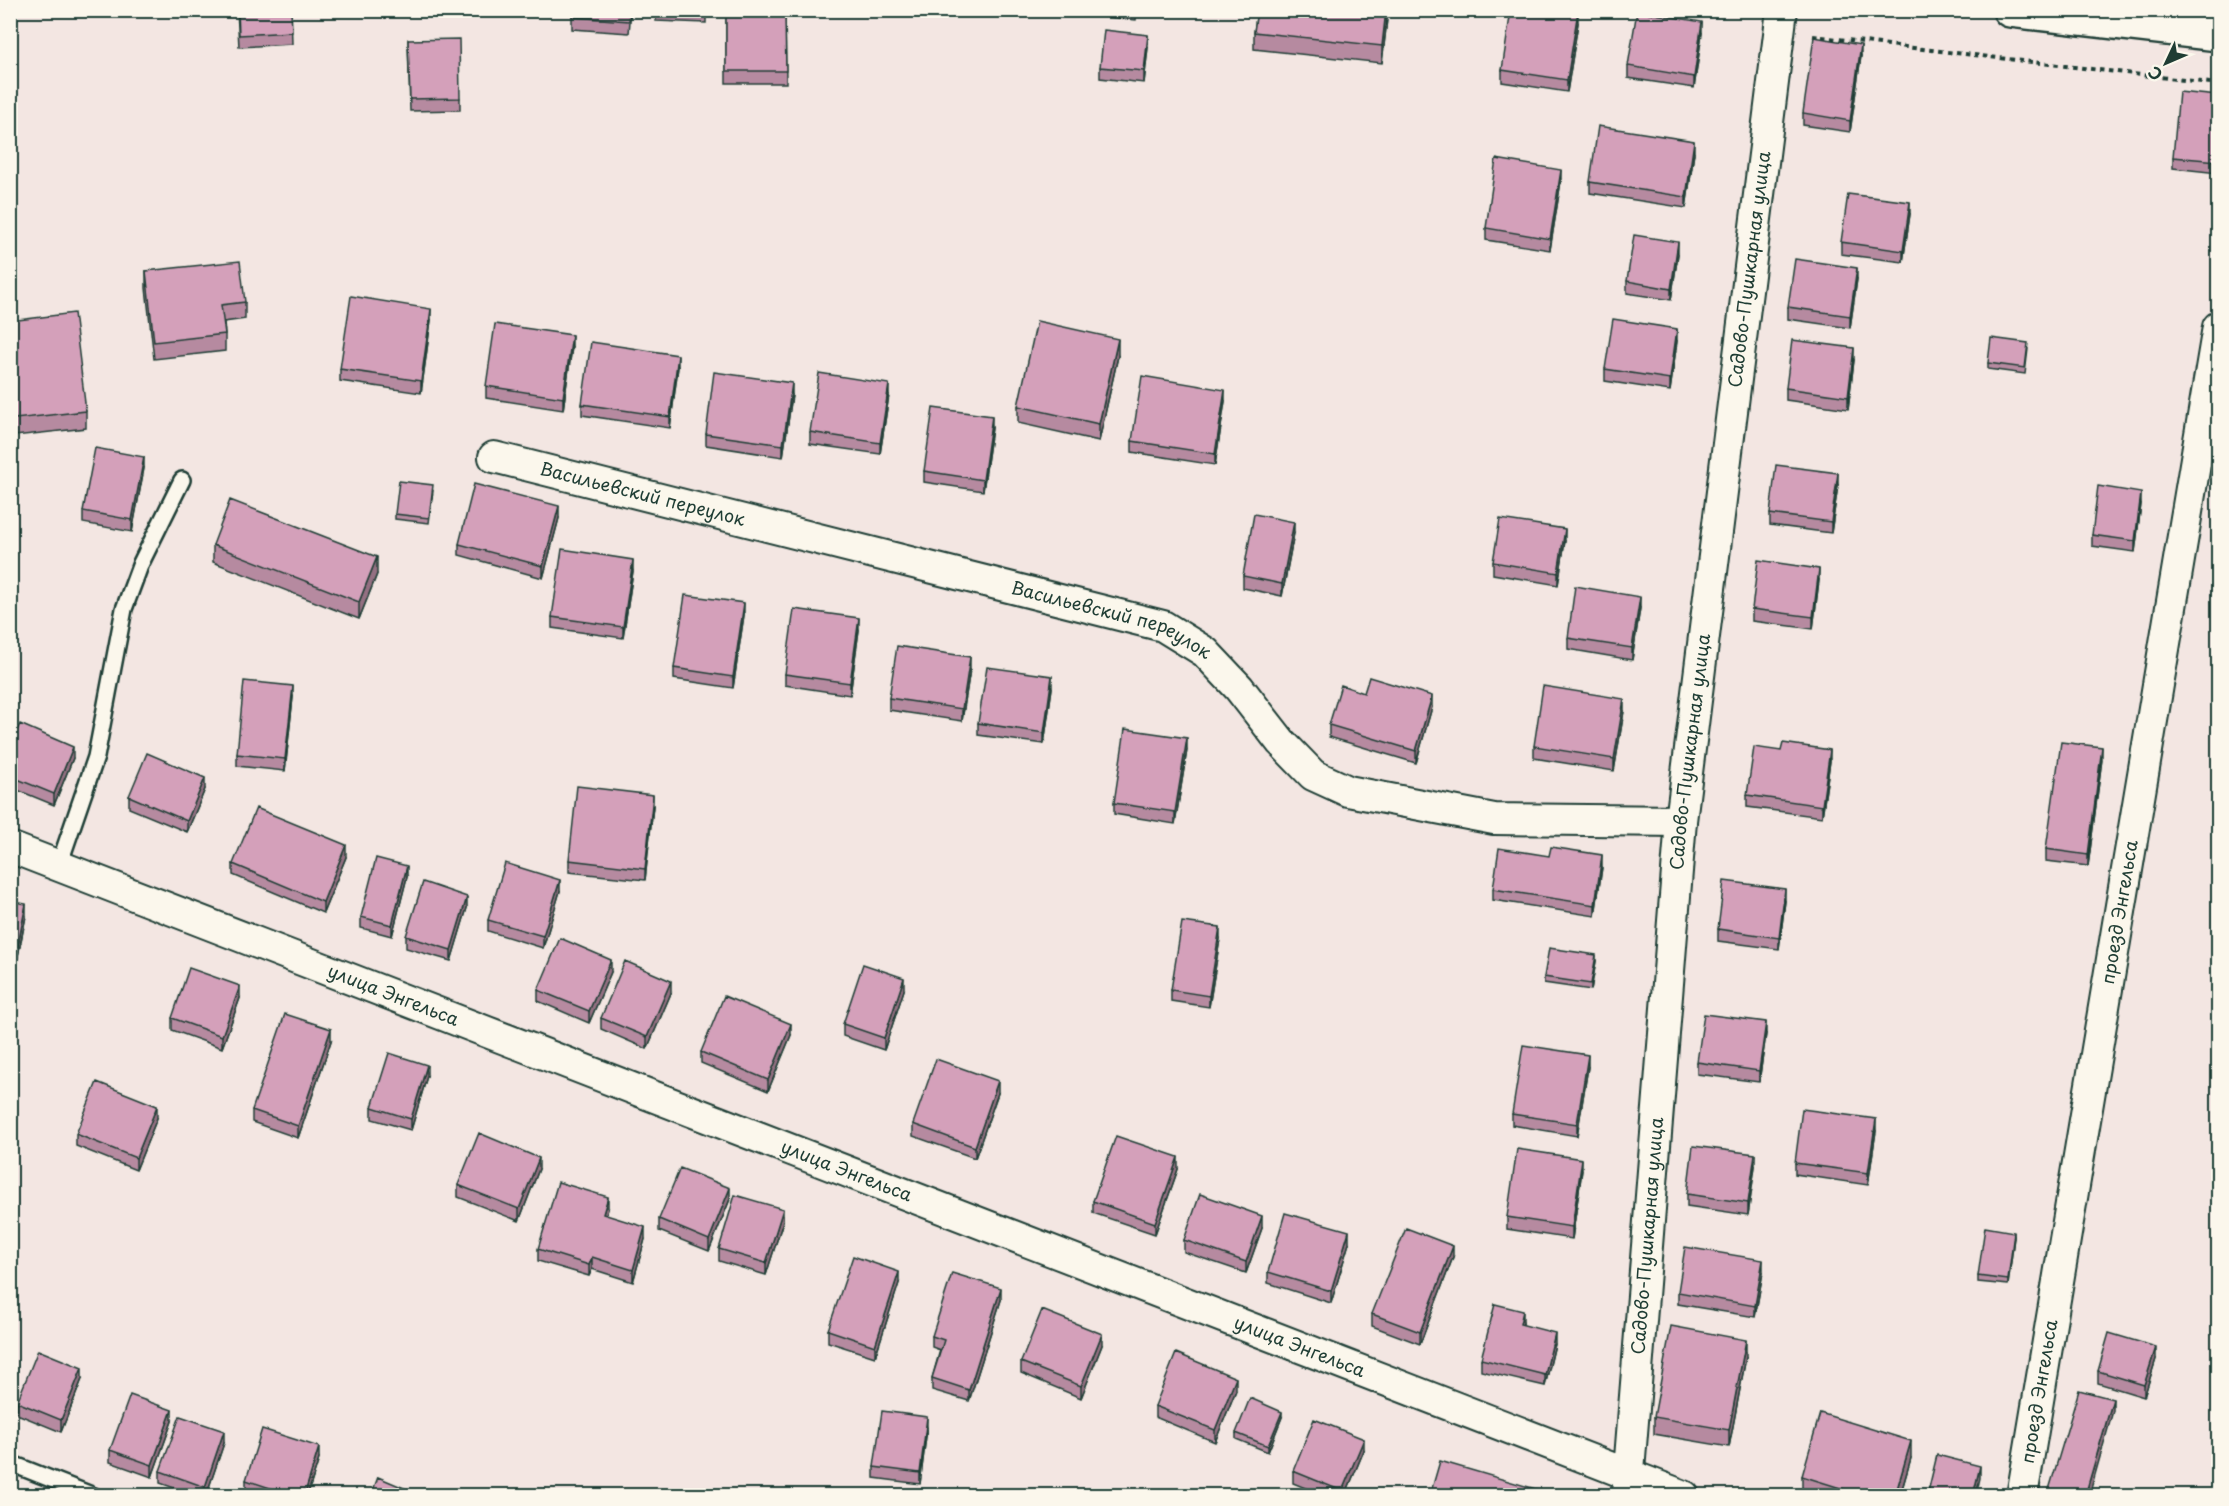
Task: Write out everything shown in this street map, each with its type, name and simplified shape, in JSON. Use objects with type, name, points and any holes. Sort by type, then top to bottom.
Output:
[{"type":"main road","points":[[2010,10],[2218,34]]},
{"type":"street","name":"Садово-Пушкарная улица","points":[[1628,1486],[1681,821],[1781,21]]},
{"type":"street","name":"проезд Энгельса","points":[[2022,1496],[2218,327]]},
{"type":"street","name":"Васильевский переулок","points":[[494,457],[1163,626],[1205,652],[1239,688],[1281,742],[1313,775],[1348,791],[1494,819],[1681,821]]},
{"type":"street","name":"улица Энгельса","points":[[10,847],[1628,1486],[1684,1496]]},
{"type":"lane","points":[[59,866],[96,757],[124,609],[141,563],[182,480]]},
{"type":"lane","points":[[10,1463],[94,1496]]},
{"type":"path","points":[[1781,21],[2218,84]]},
{"type":"building","points":[[238,10],[291,10],[292,32],[239,35]]},
{"type":"building","points":[[572,10],[630,10],[629,21],[572,17]]},
{"type":"building","points":[[682,10],[706,10],[706,12]]},
{"type":"building","points":[[1257,10],[1386,10],[1382,46],[1254,32]]},
{"type":"building","points":[[1511,10],[1578,11],[1567,80],[1502,70]]},
{"type":"building","points":[[1637,11],[1702,22],[1694,77],[1628,66]]},
{"type":"building","points":[[726,14],[785,14],[786,71],[726,71]]},
{"type":"building","points":[[1104,30],[1148,35],[1144,71],[1100,67]]},
{"type":"building","points":[[1814,37],[1861,45],[1850,121],[1803,113]]},
{"type":"building","points":[[459,39],[460,98],[410,99],[408,40]]},
{"type":"building","points":[[2179,92],[2218,96],[2218,161],[2173,157]]},
{"type":"building","points":[[1598,126],[1694,141],[1686,197],[1590,182]]},
{"type":"building","points":[[1496,159],[1561,170],[1550,239],[1486,228]]},
{"type":"building","points":[[1848,194],[1910,202],[1903,251],[1841,242]]},
{"type":"building","points":[[1634,235],[1678,242],[1671,289],[1627,281]]},
{"type":"building","points":[[1795,259],[1857,268],[1850,316],[1788,307]]},
{"type":"building","points":[[240,261],[245,302],[221,305],[225,334],[154,342],[146,271]]},
{"type":"building","points":[[351,296],[431,309],[421,381],[340,369]]},
{"type":"building","points":[[74,313],[86,411],[15,419],[10,384],[10,321]]},
{"type":"building","points":[[1613,319],[1677,329],[1670,379],[1605,369]]},
{"type":"building","points":[[1037,321],[1118,339],[1099,424],[1018,406]]},
{"type":"building","points":[[495,324],[572,335],[563,398],[486,386]]},
{"type":"building","points":[[1991,338],[2028,343],[2025,368],[1988,363]]},
{"type":"building","points":[[1792,340],[1854,348],[1848,397],[1786,388]]},
{"type":"building","points":[[591,342],[678,355],[670,417],[582,404]]},
{"type":"building","points":[[714,372],[792,383],[783,445],[706,434]]},
{"type":"building","points":[[819,373],[889,384],[880,443],[810,432]]},
{"type":"building","points":[[1142,376],[1225,390],[1215,454],[1132,441]]},
{"type":"building","points":[[933,408],[992,416],[983,480],[924,471]]},
{"type":"building","points":[[95,448],[144,457],[132,520],[83,511]]},
{"type":"building","points":[[1776,465],[1838,473],[1831,522],[1770,514]]},
{"type":"building","points":[[399,481],[433,485],[429,518],[395,514]]},
{"type":"building","points":[[474,484],[559,506],[543,566],[459,544]]},
{"type":"building","points":[[2098,486],[2141,493],[2135,541],[2092,535]]},
{"type":"building","points":[[230,500],[377,557],[359,602],[213,545]]},
{"type":"building","points":[[1254,514],[1294,522],[1282,584],[1243,576]]},
{"type":"building","points":[[1500,519],[1565,529],[1558,573],[1493,562]]},
{"type":"building","points":[[562,549],[633,560],[623,627],[552,617]]},
{"type":"building","points":[[1758,560],[1819,569],[1813,617],[1752,609]]},
{"type":"building","points":[[1575,586],[1640,597],[1632,648],[1568,638]]},
{"type":"building","points":[[685,595],[744,603],[733,677],[674,668]]},
{"type":"building","points":[[794,609],[859,618],[850,683],[785,674]]},
{"type":"building","points":[[897,646],[970,657],[962,709],[889,698]]},
{"type":"building","points":[[987,667],[1052,676],[1044,733],[978,723]]},
{"type":"building","points":[[1369,677],[1432,696],[1416,751],[1329,725],[1341,685],[1364,693]]},
{"type":"building","points":[[244,681],[293,686],[285,759],[237,754]]},
{"type":"building","points":[[1543,686],[1624,699],[1614,759],[1534,746]]},
{"type":"building","points":[[20,724],[73,747],[54,794],[10,776],[10,746]]},
{"type":"building","points":[[1125,729],[1187,738],[1175,812],[1114,803]]},
{"type":"building","points":[[2061,742],[2102,747],[2088,855],[2046,849]]},
{"type":"building","points":[[1783,743],[1830,750],[1822,806],[1747,795],[1754,747],[1781,751]]},
{"type":"building","points":[[147,753],[205,778],[187,821],[129,796]]},
{"type":"building","points":[[577,786],[653,795],[645,869],[569,860]]},
{"type":"building","points":[[256,808],[346,845],[323,902],[233,864]]},
{"type":"building","points":[[1551,847],[1602,855],[1595,905],[1493,889],[1499,848],[1549,856]]},
{"type":"building","points":[[376,858],[407,866],[392,925],[361,917]]},
{"type":"building","points":[[505,863],[560,880],[543,936],[488,920]]},
{"type":"building","points":[[2218,877],[2218,909],[2213,908]]},
{"type":"building","points":[[1724,881],[1785,889],[1779,938],[1718,929]]},
{"type":"building","points":[[423,882],[467,897],[451,950],[406,936]]},
{"type":"building","points":[[10,901],[26,904],[15,960],[10,959]]},
{"type":"building","points":[[1182,922],[1220,927],[1209,996],[1171,990]]},
{"type":"building","points":[[560,938],[611,960],[589,1011],[538,990]]},
{"type":"building","points":[[1549,948],[1596,955],[1591,984],[1544,977]]},
{"type":"building","points":[[625,961],[671,981],[647,1037],[601,1018]]},
{"type":"building","points":[[863,964],[904,978],[884,1038],[843,1024]]},
{"type":"building","points":[[189,968],[240,986],[222,1036],[172,1018]]},
{"type":"building","points":[[724,996],[791,1024],[768,1080],[701,1052]]},
{"type":"building","points":[[285,1014],[331,1029],[298,1126],[252,1110]]},
{"type":"building","points":[[1704,1014],[1766,1022],[1759,1071],[1697,1062]]},
{"type":"building","points":[[1523,1045],[1588,1055],[1577,1124],[1512,1114]]},
{"type":"building","points":[[389,1053],[427,1065],[411,1119],[372,1107]]},
{"type":"building","points":[[936,1059],[998,1081],[975,1147],[913,1124]]},
{"type":"building","points":[[97,1082],[157,1106],[136,1158],[76,1134]]},
{"type":"building","points":[[1802,1109],[1876,1119],[1868,1173],[1795,1163]]},
{"type":"building","points":[[479,1133],[539,1158],[519,1209],[458,1185]]},
{"type":"building","points":[[1116,1136],[1178,1157],[1155,1223],[1093,1201]]},
{"type":"building","points":[[1693,1146],[1755,1154],[1748,1203],[1687,1194]]},
{"type":"building","points":[[1517,1149],[1582,1159],[1572,1227],[1507,1217]]},
{"type":"building","points":[[680,1168],[730,1188],[709,1240],[659,1219]]},
{"type":"building","points":[[558,1182],[608,1197],[603,1214],[645,1227],[633,1270],[592,1257],[589,1265],[538,1249]]},
{"type":"building","points":[[1200,1194],[1262,1216],[1246,1262],[1184,1240]]},
{"type":"building","points":[[735,1195],[783,1209],[766,1263],[719,1249]]},
{"type":"building","points":[[1285,1213],[1349,1231],[1331,1291],[1268,1272]]},
{"type":"building","points":[[1985,1227],[2014,1232],[2008,1280],[1978,1276]]},
{"type":"building","points":[[1406,1228],[1453,1246],[1420,1332],[1372,1314]]},
{"type":"building","points":[[1685,1247],[1763,1260],[1755,1306],[1678,1292]]},
{"type":"building","points":[[853,1256],[899,1272],[875,1346],[828,1330]]},
{"type":"building","points":[[952,1273],[1001,1288],[969,1390],[932,1378],[944,1340],[932,1336]]},
{"type":"building","points":[[1495,1304],[1523,1311],[1520,1324],[1555,1333],[1545,1375],[1481,1359]]},
{"type":"building","points":[[1042,1310],[1102,1334],[1081,1386],[1021,1362]]},
{"type":"building","points":[[1671,1326],[1746,1340],[1729,1430],[1654,1417]]},
{"type":"building","points":[[2109,1333],[2156,1347],[2144,1385],[2098,1371]]},
{"type":"building","points":[[38,1350],[82,1368],[61,1420],[17,1402]]},
{"type":"building","points":[[1176,1353],[1236,1378],[1215,1430],[1155,1406]]},
{"type":"building","points":[[2079,1390],[2113,1399],[2085,1496],[2056,1496],[2048,1493]]},
{"type":"building","points":[[130,1395],[172,1410],[152,1465],[110,1450]]},
{"type":"building","points":[[1250,1398],[1282,1412],[1268,1446],[1236,1433]]},
{"type":"building","points":[[882,1411],[927,1417],[920,1473],[874,1467]]},
{"type":"building","points":[[1820,1413],[1911,1441],[1895,1496],[1866,1496],[1802,1476]]},
{"type":"building","points":[[180,1416],[224,1431],[205,1487],[160,1471]]},
{"type":"building","points":[[1314,1419],[1364,1439],[1342,1491],[1293,1471]]},
{"type":"building","points":[[262,1429],[319,1447],[304,1496],[294,1496],[246,1480]]},
{"type":"building","points":[[1937,1455],[1980,1466],[1973,1496],[1927,1496]]},
{"type":"building","points":[[1440,1461],[1546,1492],[1545,1496],[1442,1496],[1431,1492]]},
{"type":"building","points":[[378,1477],[423,1496],[371,1496]]}]
